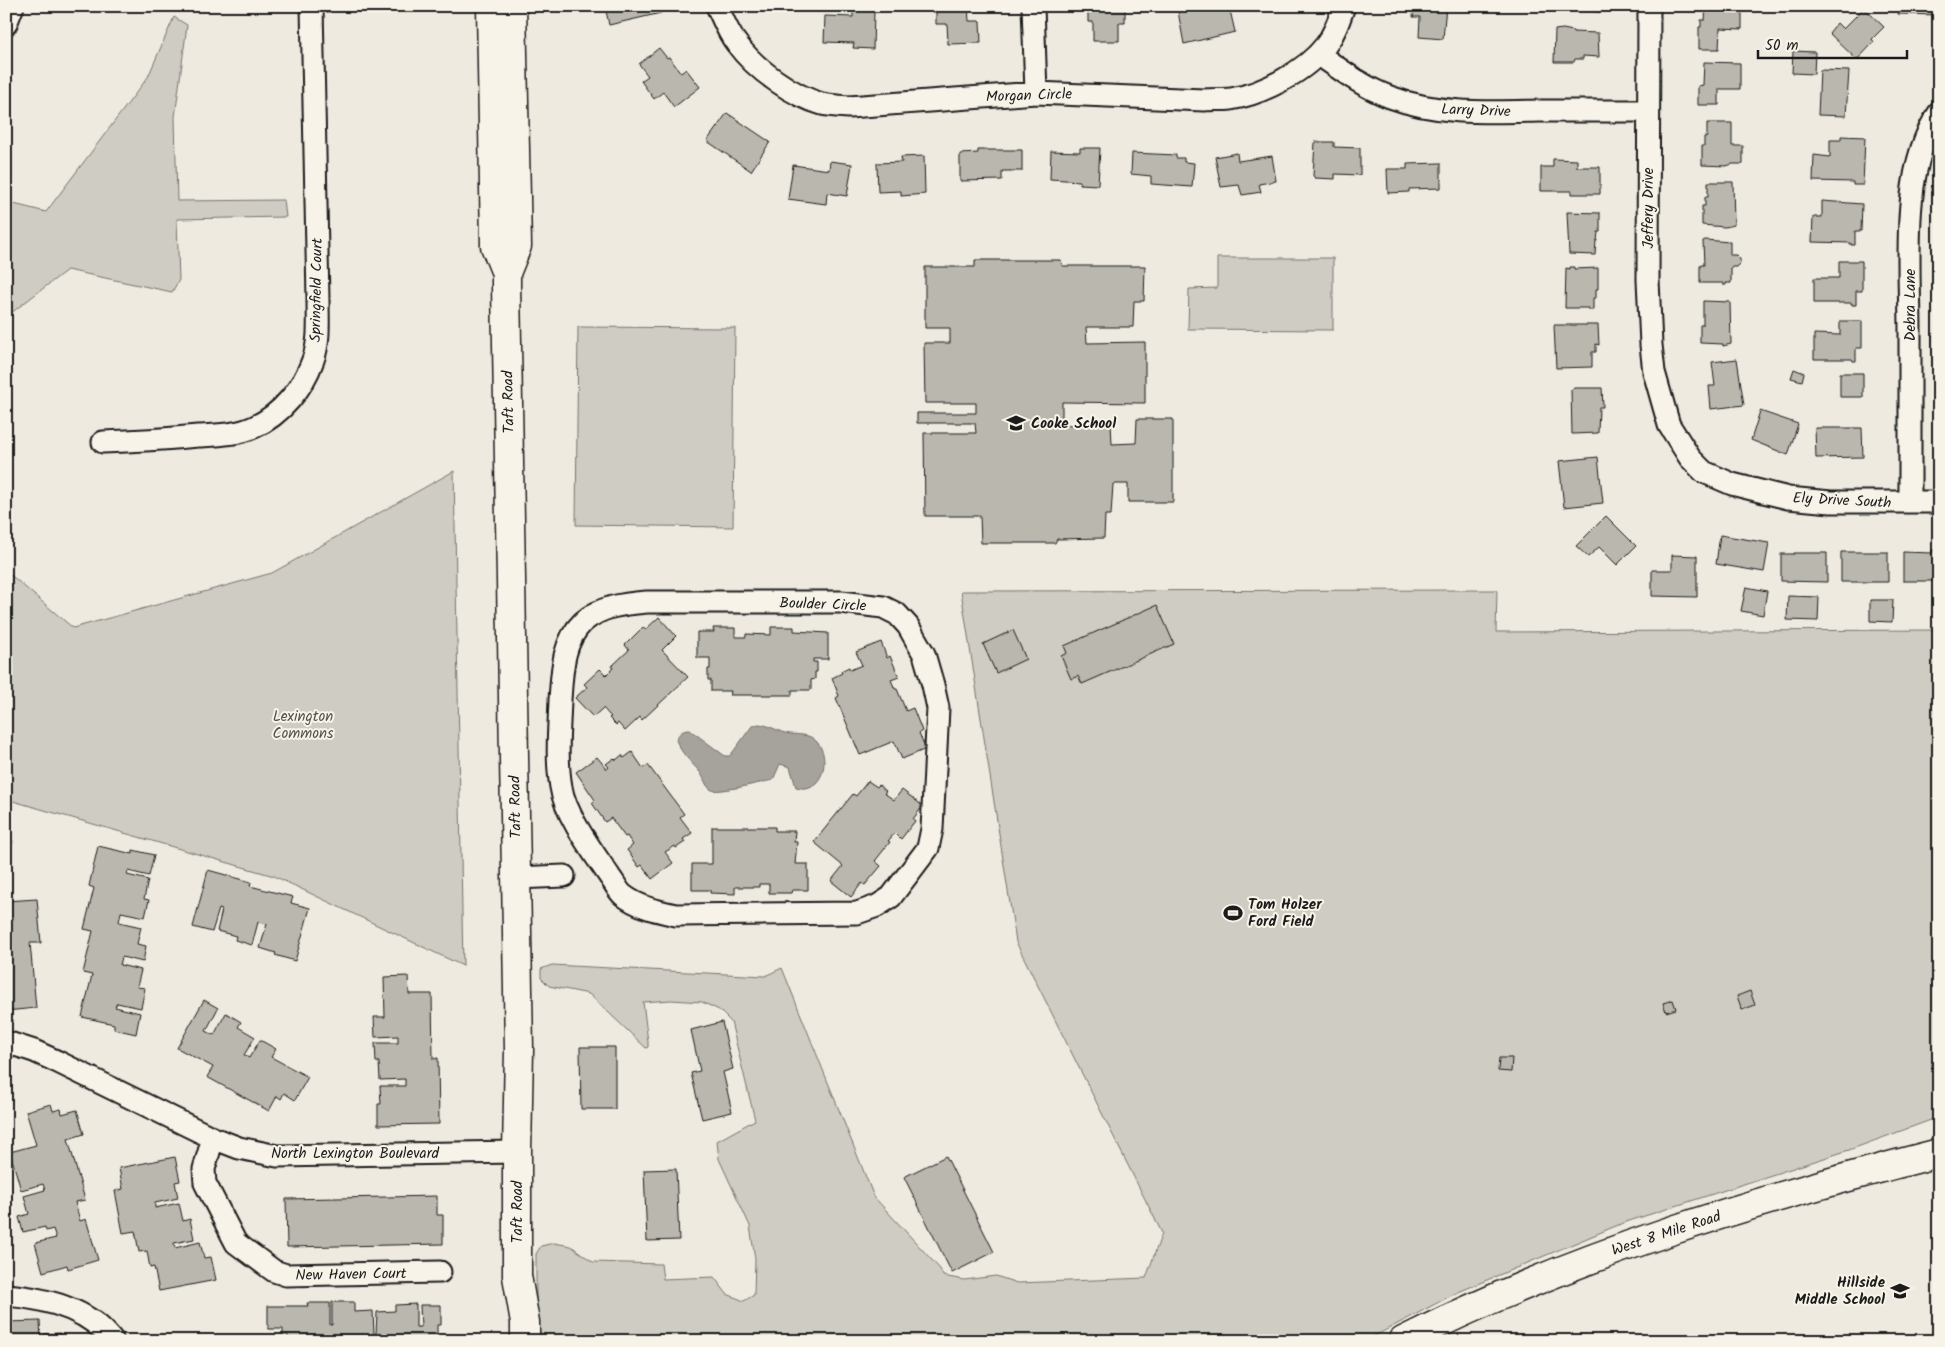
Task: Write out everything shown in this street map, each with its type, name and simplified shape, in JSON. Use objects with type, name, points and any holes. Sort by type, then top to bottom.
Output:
[{"type":"street","points":[[6,24],[13,6]]},
{"type":"street","name":"Springfield Court","points":[[103,442],[217,435],[253,428],[284,407],[308,373],[314,359],[318,339],[312,6]]},
{"type":"street","name":"Taft Road","points":[[491,6],[495,246],[506,273],[519,1050],[517,1276],[525,1322],[525,1341]]},
{"type":"street","name":"Taft Road","points":[[506,273],[517,246],[512,6]]},
{"type":"street","name":"Morgan Circle","points":[[717,6],[728,31],[737,45],[771,77],[798,95],[822,104],[850,107],[1036,92],[1204,100],[1230,99],[1257,92],[1278,82],[1318,54],[1327,44],[1337,26],[1344,6]]},
{"type":"street","points":[[1033,6],[1036,92]]},
{"type":"street","name":"Jeffery Drive","points":[[1648,6],[1648,280],[1654,372],[1664,409]]},
{"type":"street","name":"Larry Drive","points":[[1318,54],[1363,85],[1390,97],[1419,106],[1451,111],[1647,111]]},
{"type":"street","name":"Debra Lane","points":[[1910,502],[1910,222],[1919,157],[1931,124],[1939,114]]},
{"type":"street","name":"Ely Drive South","points":[[1664,409],[1669,425],[1690,458],[1704,472],[1732,484],[1788,498],[1831,502],[1939,502]]},
{"type":"street","name":"Boulder Circle","points":[[647,602],[840,602],[883,608],[897,614],[908,626],[924,654],[934,684],[938,708],[931,839],[928,848],[891,897],[877,906],[857,913],[676,915],[647,908],[622,895],[593,852],[565,804],[561,788],[559,728],[562,663],[570,641],[583,623],[600,611],[613,606],[647,602]]},
{"type":"street","points":[[516,878],[564,876]]},
{"type":"street","name":"North Lexington Boulevard","points":[[6,1042],[16,1044],[56,1061],[213,1138],[239,1148],[277,1156],[517,1152]]},
{"type":"street","name":"New Haven Court","points":[[213,1138],[204,1170],[207,1190],[236,1242],[274,1271],[286,1275],[440,1272]]},
{"type":"street","name":"West 8 Mile Road","points":[[1404,1341],[1495,1298],[1612,1250],[1798,1190],[1939,1153]]},
{"type":"street","points":[[6,1294],[48,1301],[69,1309],[88,1319],[114,1341]]},
{"type":"green space","points":[[174,17],[187,25],[175,117],[177,201],[284,200],[286,217],[177,219],[179,280],[172,292],[67,270],[6,317],[6,202],[46,212],[148,77]]},
{"type":"green space","points":[[1217,258],[1333,258],[1333,330],[1188,329],[1189,289],[1217,288]]},
{"type":"green space","points":[[578,327],[735,328],[733,527],[576,525]]},
{"type":"green space","name":"Lexington Commons","points":[[454,471],[463,966],[274,876],[6,799],[6,571],[73,628],[272,573]]},
{"type":"green space","points":[[1497,590],[1496,632],[1939,630],[1939,1117],[1849,1150],[1623,1223],[1456,1293],[1365,1341],[1291,1341],[1291,1339],[1290,1341],[701,1341],[699,1339],[552,1341],[536,1329],[536,1254],[541,1246],[554,1243],[571,1246],[593,1262],[661,1264],[663,1279],[714,1277],[727,1294],[744,1301],[754,1295],[755,1259],[750,1226],[719,1159],[717,1141],[755,1120],[731,1022],[719,1010],[702,1002],[671,1000],[643,1002],[648,1042],[648,1047],[646,1048],[589,994],[549,986],[541,978],[541,969],[552,965],[765,976],[782,968],[874,1197],[940,1269],[943,1276],[964,1280],[996,1276],[1017,1283],[1146,1278],[1162,1233],[1016,942],[961,591]]},
{"type":"shaded area","points":[[759,724],[785,733],[814,739],[824,757],[822,774],[818,781],[812,786],[805,788],[796,787],[790,767],[780,764],[773,780],[732,789],[712,790],[701,773],[683,753],[676,740],[681,732],[690,730],[725,756],[730,756],[752,726]]},
{"type":"building","points":[[605,6],[660,6],[661,13],[609,25]]},
{"type":"building","points":[[936,6],[968,6],[969,21],[980,21],[981,43],[948,44],[947,24],[936,24]]},
{"type":"building","points":[[1088,6],[1125,6],[1125,23],[1119,23],[1119,41],[1093,41],[1093,22],[1088,22]]},
{"type":"building","points":[[1177,6],[1196,6],[1196,10],[1213,6],[1229,6],[1235,32],[1184,44]]},
{"type":"building","points":[[1414,6],[1446,6],[1443,39],[1419,37],[1420,17],[1413,17]]},
{"type":"building","points":[[1573,6],[1600,6],[1600,12],[1573,10]]},
{"type":"building","points":[[1706,6],[1742,6],[1742,29],[1720,28],[1719,49],[1699,49],[1699,27],[1701,27],[1701,20],[1705,20]]},
{"type":"building","points":[[1898,6],[1939,6],[1939,15],[1898,14]]},
{"type":"building","points":[[1864,8],[1884,27],[1872,39],[1874,42],[1857,60],[1829,33],[1837,23],[1843,29]]},
{"type":"building","points":[[853,10],[874,11],[873,49],[853,48],[854,43],[824,42],[825,16],[853,17]]},
{"type":"building","points":[[1563,29],[1573,32],[1598,33],[1599,57],[1583,56],[1583,59],[1575,59],[1574,62],[1554,62],[1555,30]]},
{"type":"building","points":[[659,48],[667,58],[669,57],[681,73],[686,69],[700,87],[674,107],[663,92],[654,99],[641,81],[648,76],[639,64]]},
{"type":"building","points":[[1793,51],[1815,52],[1814,74],[1792,73]]},
{"type":"building","points":[[1704,62],[1740,63],[1740,89],[1719,89],[1719,105],[1698,105],[1698,86],[1703,85]]},
{"type":"building","points":[[1820,70],[1849,71],[1846,116],[1818,115]]},
{"type":"building","points":[[727,113],[770,142],[751,171],[707,141]]},
{"type":"building","points":[[1707,123],[1732,123],[1732,146],[1743,146],[1743,164],[1726,166],[1702,165],[1702,146],[1704,146],[1704,137],[1707,137]]},
{"type":"building","points":[[1841,136],[1865,137],[1863,185],[1853,185],[1853,182],[1813,181],[1814,155],[1830,157],[1830,140],[1841,140]]},
{"type":"building","points":[[1315,142],[1334,142],[1334,147],[1360,148],[1360,175],[1335,174],[1335,179],[1315,178],[1313,176]]},
{"type":"building","points":[[1080,148],[1100,148],[1098,185],[1080,184],[1080,181],[1050,179],[1051,151],[1080,152]]},
{"type":"building","points":[[978,150],[1022,150],[1022,171],[1002,171],[1002,180],[960,181],[960,154],[978,153]]},
{"type":"building","points":[[1132,153],[1176,155],[1176,158],[1184,158],[1184,162],[1194,163],[1192,187],[1151,184],[1151,176],[1131,174]]},
{"type":"building","points":[[1237,153],[1238,161],[1272,156],[1276,181],[1259,184],[1261,192],[1242,195],[1239,185],[1221,187],[1215,157]]},
{"type":"building","points":[[924,156],[925,194],[901,196],[901,191],[878,192],[877,163],[902,162],[901,157]]},
{"type":"building","points":[[1553,159],[1577,160],[1577,167],[1600,167],[1600,194],[1572,194],[1572,191],[1541,191],[1541,167],[1553,167]]},
{"type":"building","points":[[830,161],[852,164],[847,196],[827,193],[826,204],[788,199],[793,165],[829,170]]},
{"type":"building","points":[[1441,163],[1441,188],[1409,189],[1409,192],[1388,193],[1387,169],[1407,169],[1407,164]]},
{"type":"building","points":[[1708,182],[1733,182],[1734,225],[1725,227],[1702,225],[1702,206],[1705,206],[1705,197],[1708,197]]},
{"type":"building","points":[[1822,201],[1862,204],[1861,231],[1855,231],[1855,245],[1851,245],[1851,243],[1812,242],[1813,217],[1822,217]]},
{"type":"building","points":[[1567,212],[1600,213],[1600,232],[1598,232],[1596,241],[1595,255],[1569,254]]},
{"type":"building","points":[[1703,241],[1730,242],[1730,255],[1736,255],[1740,259],[1740,263],[1736,267],[1731,267],[1731,283],[1723,285],[1723,283],[1700,283],[1700,265],[1704,265]]},
{"type":"building","points":[[975,260],[1061,260],[1062,266],[1145,266],[1144,301],[1134,301],[1133,327],[1086,327],[1087,343],[1145,342],[1145,403],[1062,402],[1062,425],[1111,424],[1112,444],[1136,443],[1137,419],[1173,419],[1173,502],[1128,502],[1128,484],[1113,484],[1111,515],[1105,515],[1104,538],[1057,539],[1055,543],[981,543],[980,516],[925,516],[924,433],[976,433],[975,423],[917,423],[917,413],[976,413],[976,403],[925,403],[924,343],[950,343],[950,328],[925,328],[925,267],[975,267]]},
{"type":"building","points":[[1839,261],[1862,261],[1862,291],[1856,291],[1856,305],[1852,305],[1852,303],[1814,303],[1814,278],[1839,278]]},
{"type":"building","points":[[1570,267],[1574,267],[1574,269],[1598,268],[1598,289],[1596,289],[1596,298],[1593,298],[1593,310],[1589,310],[1589,308],[1565,308],[1566,268],[1570,269]]},
{"type":"building","points":[[1703,301],[1730,302],[1731,344],[1723,346],[1723,344],[1700,343],[1700,325],[1703,325]]},
{"type":"building","points":[[1840,321],[1862,321],[1862,348],[1856,348],[1856,361],[1852,359],[1814,359],[1814,334],[1840,335]]},
{"type":"building","points":[[1554,325],[1598,325],[1599,345],[1596,344],[1596,352],[1592,352],[1592,367],[1556,368]]},
{"type":"building","points":[[1737,359],[1744,405],[1711,409],[1709,386],[1715,386],[1712,362]]},
{"type":"building","points":[[1794,369],[1804,373],[1802,381],[1791,378]]},
{"type":"building","points":[[1840,373],[1863,373],[1863,397],[1840,397]]},
{"type":"building","points":[[1574,388],[1602,388],[1603,407],[1599,407],[1598,433],[1572,434],[1571,390]]},
{"type":"building","points":[[1760,411],[1798,424],[1788,455],[1751,440]]},
{"type":"building","points":[[1815,428],[1862,428],[1863,457],[1816,458]]},
{"type":"building","points":[[1598,457],[1603,503],[1564,507],[1559,461]]},
{"type":"building","points":[[1606,516],[1636,546],[1617,565],[1599,547],[1588,557],[1576,546]]},
{"type":"building","points":[[1720,535],[1769,543],[1764,572],[1716,564]]},
{"type":"building","points":[[1932,550],[1939,550],[1939,581],[1903,581],[1903,552],[1932,553]]},
{"type":"building","points":[[1841,552],[1888,552],[1888,582],[1841,582]]},
{"type":"building","points":[[1827,553],[1827,582],[1781,581],[1781,554]]},
{"type":"building","points":[[1672,555],[1697,556],[1697,597],[1652,596],[1652,570],[1672,570]]},
{"type":"building","points":[[1746,587],[1767,591],[1763,615],[1741,611]]},
{"type":"building","points":[[1788,596],[1819,597],[1818,621],[1787,620]]},
{"type":"building","points":[[1870,600],[1893,600],[1892,622],[1870,621]]},
{"type":"building","points":[[1936,604],[1939,604],[1939,627],[1935,627]]},
{"type":"building","points":[[1157,605],[1174,644],[1082,684],[1078,676],[1071,679],[1061,656],[1067,653],[1064,646]]},
{"type":"building","points":[[659,617],[676,636],[662,650],[688,677],[642,720],[640,717],[625,731],[618,723],[616,725],[609,718],[611,717],[603,708],[593,717],[575,698],[587,687],[584,684],[600,669],[606,675],[613,668],[612,666],[629,650],[625,645],[643,627],[645,630]]},
{"type":"building","points":[[771,627],[794,627],[794,631],[828,633],[828,659],[813,659],[813,662],[817,662],[817,672],[815,672],[815,679],[811,680],[811,690],[792,690],[792,695],[730,695],[731,691],[711,691],[711,680],[708,680],[710,658],[697,658],[697,632],[714,632],[713,628],[735,628],[735,637],[746,637],[746,634],[771,635]]},
{"type":"building","points":[[1013,630],[1026,659],[996,673],[983,644]]},
{"type":"building","points":[[881,642],[887,658],[890,656],[899,677],[891,680],[906,711],[913,708],[922,731],[919,733],[926,749],[902,759],[894,741],[860,755],[836,698],[839,696],[832,678],[849,667],[850,670],[862,665],[856,652]]},
{"type":"building","points":[[632,752],[643,768],[648,765],[684,814],[680,817],[692,833],[683,839],[685,842],[665,852],[673,863],[652,879],[642,865],[639,867],[627,850],[633,845],[627,836],[625,837],[611,818],[605,822],[592,803],[595,800],[576,772],[597,757],[607,769],[609,767],[606,764],[614,758],[616,760],[622,755],[624,758]]},
{"type":"building","points":[[868,781],[877,787],[879,785],[886,791],[884,793],[894,800],[902,790],[923,806],[913,819],[915,821],[901,839],[895,833],[888,841],[890,842],[875,861],[881,866],[865,885],[862,883],[851,897],[831,881],[843,866],[814,842],[853,794],[856,796]]},
{"type":"building","points":[[712,827],[775,827],[775,831],[795,831],[794,842],[797,842],[795,864],[808,864],[808,890],[792,890],[791,893],[769,893],[769,884],[759,884],[759,887],[735,887],[735,894],[710,893],[710,890],[692,890],[692,864],[712,864]]},
{"type":"building","points":[[6,838],[13,841],[7,863],[6,863]]},
{"type":"building","points":[[98,846],[133,854],[133,850],[154,855],[149,876],[128,871],[127,875],[148,880],[144,899],[149,900],[145,917],[121,912],[119,922],[141,927],[137,944],[146,946],[143,962],[122,957],[120,965],[141,970],[137,987],[145,988],[141,1008],[117,1003],[115,1007],[140,1013],[136,1034],[114,1029],[114,1024],[82,1017],[92,975],[83,973],[93,931],[84,929],[94,888],[89,886]]},
{"type":"building","points":[[208,870],[251,882],[250,886],[293,897],[291,903],[310,908],[295,961],[260,948],[267,924],[258,922],[252,945],[235,940],[236,936],[217,931],[222,910],[219,909],[212,932],[193,927]]},
{"type":"building","points":[[37,899],[41,943],[30,943],[36,1008],[6,1011],[6,926],[10,926],[10,918],[6,918],[6,901]]},
{"type":"building","points":[[408,976],[409,994],[432,994],[433,1059],[438,1058],[439,1124],[378,1125],[378,1104],[381,1104],[380,1086],[405,1086],[405,1079],[380,1080],[379,1062],[376,1062],[375,1043],[398,1043],[398,1036],[375,1037],[374,1017],[385,1017],[384,977]]},
{"type":"building","points":[[1750,991],[1755,1005],[1742,1010],[1737,996]]},
{"type":"building","points":[[204,1000],[218,1008],[206,1031],[214,1035],[226,1013],[241,1022],[238,1027],[255,1037],[244,1055],[249,1058],[260,1040],[276,1049],[271,1057],[308,1077],[295,1100],[284,1093],[281,1099],[277,1096],[269,1111],[207,1077],[213,1067],[177,1048]]},
{"type":"building","points":[[1673,1000],[1676,1009],[1666,1012],[1663,1003]]},
{"type":"building","points":[[722,1022],[733,1069],[723,1072],[732,1112],[702,1119],[691,1073],[700,1071],[691,1030]]},
{"type":"building","points":[[580,1047],[615,1047],[615,1109],[581,1109]]},
{"type":"building","points":[[1499,1058],[1512,1058],[1511,1072],[1498,1071]]},
{"type":"building","points":[[51,1104],[53,1111],[61,1109],[62,1114],[77,1110],[84,1134],[68,1139],[85,1200],[75,1202],[80,1221],[86,1219],[98,1260],[68,1269],[67,1265],[43,1272],[35,1243],[56,1238],[53,1229],[46,1231],[45,1227],[23,1232],[19,1217],[29,1214],[24,1196],[45,1190],[43,1184],[21,1190],[10,1152],[36,1145],[26,1111]]},
{"type":"building","points":[[946,1156],[994,1252],[952,1273],[904,1177]]},
{"type":"building","points":[[175,1157],[180,1181],[175,1182],[178,1198],[155,1203],[155,1208],[179,1203],[183,1221],[190,1219],[194,1239],[174,1243],[175,1248],[200,1242],[204,1258],[211,1257],[216,1280],[159,1291],[154,1267],[150,1268],[147,1251],[139,1252],[135,1231],[123,1233],[115,1191],[123,1189],[119,1168]]},
{"type":"building","points":[[676,1169],[679,1240],[647,1241],[644,1170]]},
{"type":"building","points":[[437,1196],[437,1215],[443,1215],[443,1244],[287,1247],[286,1199]]},
{"type":"building","points":[[332,1302],[354,1302],[354,1312],[373,1311],[374,1334],[376,1334],[377,1312],[395,1311],[395,1305],[416,1304],[416,1327],[421,1327],[420,1305],[441,1305],[441,1325],[437,1325],[437,1341],[288,1341],[288,1335],[283,1335],[283,1329],[268,1329],[268,1306],[308,1306],[307,1303],[330,1303],[330,1325],[332,1325]]},
{"type":"building","points":[[40,1321],[41,1341],[6,1341],[6,1322]]},
{"type":"building","points":[[60,1333],[60,1341],[45,1341],[44,1334]]},
{"type":"place","name":"Cooke School","points":[[1016,423]]},
{"type":"place","name":"Tom Holzer Ford Field","points":[[1233,913]]},
{"type":"place","name":"Hillside Middle School","points":[[1900,1291]]}]
